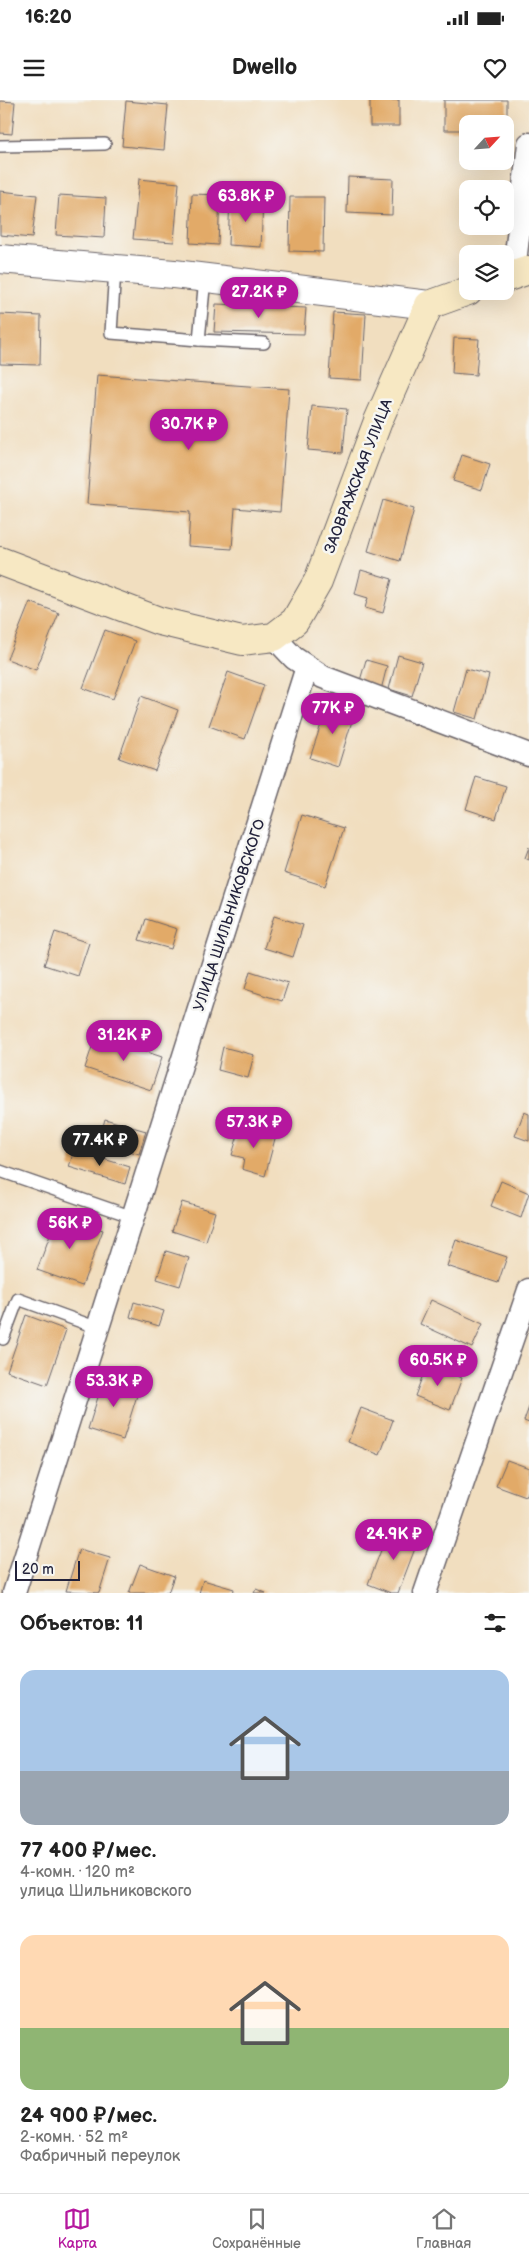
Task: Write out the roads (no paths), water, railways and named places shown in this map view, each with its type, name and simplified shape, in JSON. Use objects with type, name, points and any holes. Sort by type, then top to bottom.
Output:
[{"type":"main road","points":[[429,305],[459,294]]},
{"type":"main road","name":"ЗАОВРАЖСКАЯ УЛИЦА","points":[[274,638],[295,621],[318,582],[378,422],[429,305]]},
{"type":"main road","points":[[0,561],[159,621],[242,641],[274,638]]},
{"type":"street","points":[[515,275],[529,144]]},
{"type":"street","points":[[0,259],[205,278],[429,305]]},
{"type":"street","points":[[274,638],[294,658],[323,677],[529,755]]},
{"type":"street","name":"УЛИЦА ШИЛЬНИКОВСКОГО","points":[[14,1593],[307,667]]},
{"type":"street","points":[[425,1593],[529,1290]]},
{"type":"lane","points":[[0,146],[105,144]]},
{"type":"lane","points":[[115,269],[111,332],[200,340],[264,343]]},
{"type":"lane","points":[[200,340],[205,278]]},
{"type":"lane","points":[[0,1170],[133,1216]]},
{"type":"lane","points":[[3,1339],[18,1299],[98,1328]]}]
